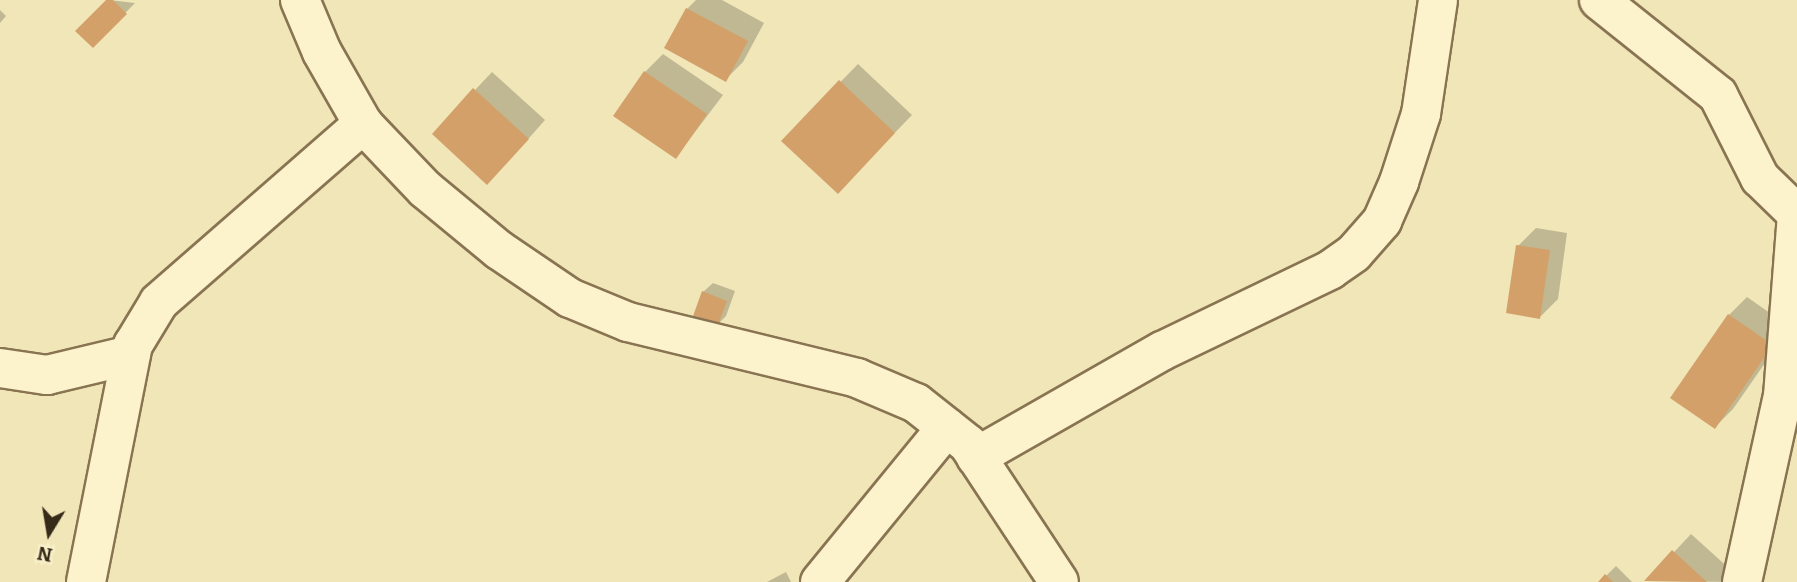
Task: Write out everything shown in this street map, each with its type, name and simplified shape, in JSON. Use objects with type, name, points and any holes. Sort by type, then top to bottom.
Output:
[{"type":"street","points":[[300,0],[322,51],[363,124],[425,189],[499,250],[570,298],[652,329],[857,378],[916,403],[947,427],[976,457],[1059,582]]},
{"type":"street","points":[[976,457],[1162,351],[1320,275],[1354,253],[1382,221],[1399,181],[1421,114],[1438,0]]},
{"type":"street","points":[[1599,0],[1718,94],[1760,178],[1797,220],[1783,396],[1742,582]]},
{"type":"street","points":[[86,582],[131,355],[159,302],[363,124]]},
{"type":"street","points":[[0,368],[47,374],[131,355]]},
{"type":"street","points":[[820,582],[947,427]]},
{"type":"building","points":[[106,0],[113,0],[127,14],[93,48],[75,31]]},
{"type":"building","points":[[686,8],[748,41],[726,82],[664,48]]},
{"type":"building","points":[[644,71],[707,114],[676,159],[613,116]]},
{"type":"building","points":[[839,80],[895,133],[838,194],[781,141]]},
{"type":"building","points":[[473,88],[529,139],[487,185],[432,134]]},
{"type":"building","points":[[1516,245],[1550,250],[1540,319],[1506,313]]},
{"type":"building","points":[[702,291],[727,301],[717,328],[692,319]]},
{"type":"building","points":[[1728,314],[1773,345],[1715,429],[1670,398]]},
{"type":"building","points":[[1672,550],[1707,582],[1644,581]]},
{"type":"building","points":[[1605,574],[1613,582],[1598,582]]}]
